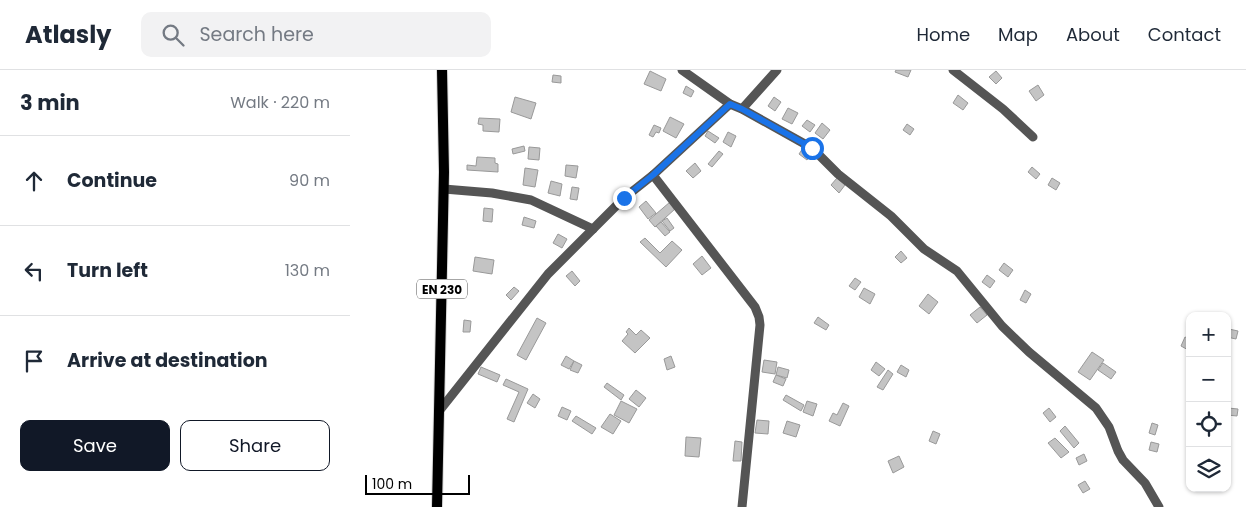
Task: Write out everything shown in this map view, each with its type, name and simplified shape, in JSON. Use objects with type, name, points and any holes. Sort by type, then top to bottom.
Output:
[{"type":"main road","name":"EN 230","points":[[437,507],[444,189],[442,70]]},
{"type":"street","points":[[742,109],[777,70]]},
{"type":"street","points":[[953,70],[1034,137]]},
{"type":"street","points":[[688,72],[730,104],[812,148],[838,174],[891,216],[924,249],[957,272],[1009,333],[1096,408],[1109,427],[1123,460],[1145,484],[1160,507]]},
{"type":"street","points":[[440,410],[548,274],[624,198],[653,175],[730,104]]},
{"type":"street","points":[[653,175],[755,307],[760,317],[742,507]]},
{"type":"street","points":[[444,189],[492,193],[531,200],[593,229]]},
{"type":"building","points":[[896,70],[911,70],[908,77],[895,72]]},
{"type":"building","points":[[650,71],[666,79],[661,91],[644,84]]},
{"type":"building","points":[[996,71],[1002,78],[996,84],[989,77]]},
{"type":"building","points":[[553,75],[561,76],[561,83],[552,82]]},
{"type":"building","points":[[1038,85],[1044,95],[1036,101],[1029,91]]},
{"type":"building","points":[[686,86],[694,91],[691,97],[683,93]]},
{"type":"building","points":[[958,95],[968,103],[963,110],[953,103]]},
{"type":"building","points":[[515,97],[536,103],[531,119],[511,112]]},
{"type":"building","points":[[774,97],[781,102],[775,111],[768,106]]},
{"type":"building","points":[[788,108],[798,113],[792,124],[782,119]]},
{"type":"building","points":[[670,117],[684,124],[676,138],[663,131]]},
{"type":"building","points":[[479,118],[500,119],[499,132],[483,131],[483,125],[478,124]]},
{"type":"building","points":[[807,120],[815,125],[810,132],[802,126]]},
{"type":"building","points":[[822,123],[830,130],[823,139],[815,133]]},
{"type":"building","points":[[907,124],[914,129],[910,135],[903,130]]},
{"type":"building","points":[[654,125],[661,128],[659,133],[656,132],[653,137],[649,135]]},
{"type":"building","points":[[708,131],[719,138],[715,143],[705,136]]},
{"type":"building","points":[[728,132],[736,136],[731,147],[723,142]]},
{"type":"building","points":[[524,146],[525,151],[513,154],[512,149]]},
{"type":"building","points":[[529,147],[540,148],[539,160],[528,159]]},
{"type":"building","points":[[803,148],[811,154],[807,160],[799,154]]},
{"type":"building","points":[[719,151],[723,154],[712,167],[708,164]]},
{"type":"building","points":[[477,157],[495,158],[495,163],[498,164],[498,172],[467,170],[467,165],[476,166]]},
{"type":"building","points":[[695,163],[701,171],[693,178],[686,171]]},
{"type":"building","points":[[566,165],[578,166],[576,178],[565,176]]},
{"type":"building","points":[[1032,167],[1040,174],[1036,179],[1028,172]]},
{"type":"building","points":[[525,168],[538,170],[535,187],[523,185]]},
{"type":"building","points":[[837,178],[845,185],[839,193],[831,185]]},
{"type":"building","points":[[1052,178],[1060,183],[1056,190],[1048,185]]},
{"type":"building","points":[[551,181],[562,184],[560,196],[548,193]]},
{"type":"building","points":[[572,187],[579,188],[577,200],[570,199]]},
{"type":"building","points":[[646,201],[656,213],[648,219],[639,207]]},
{"type":"building","points":[[670,202],[675,209],[655,227],[649,220]]},
{"type":"building","points":[[484,208],[493,209],[492,222],[483,221]]},
{"type":"building","points":[[524,217],[536,221],[534,228],[522,225]]},
{"type":"building","points":[[667,218],[674,228],[670,231],[662,221]]},
{"type":"building","points":[[661,222],[670,232],[665,236],[656,226]]},
{"type":"building","points":[[558,234],[567,239],[562,248],[553,243]]},
{"type":"building","points":[[645,238],[660,253],[672,241],[682,250],[666,267],[640,242]]},
{"type":"building","points":[[901,251],[907,258],[901,263],[895,257]]},
{"type":"building","points":[[702,256],[711,268],[702,275],[693,264]]},
{"type":"building","points":[[475,257],[494,260],[492,274],[473,271]]},
{"type":"building","points":[[1004,263],[1013,270],[1008,277],[999,270]]},
{"type":"building","points":[[572,271],[580,281],[575,286],[566,276]]},
{"type":"building","points":[[987,275],[995,281],[990,288],[982,282]]},
{"type":"building","points":[[855,278],[861,282],[855,290],[849,286]]},
{"type":"building","points":[[514,287],[519,291],[511,300],[506,295]]},
{"type":"building","points":[[864,288],[875,294],[870,304],[859,297]]},
{"type":"building","points":[[1025,290],[1031,294],[1026,303],[1020,300]]},
{"type":"building","points":[[928,294],[938,302],[929,314],[919,306]]},
{"type":"building","points":[[980,307],[987,315],[977,323],[970,315]]},
{"type":"building","points":[[818,317],[829,325],[826,330],[814,323]]},
{"type":"building","points":[[537,318],[546,323],[526,360],[517,355]]},
{"type":"building","points":[[464,320],[471,321],[470,332],[463,332]]},
{"type":"building","points":[[629,328],[636,335],[641,330],[650,338],[635,353],[622,341],[628,334],[626,332]]},
{"type":"building","points":[[1231,329],[1238,331],[1236,339],[1231,338]]},
{"type":"building","points":[[1185,337],[1186,337],[1186,349],[1181,346]]},
{"type":"building","points":[[1092,352],[1104,360],[1090,380],[1078,372]]},
{"type":"building","points":[[566,356],[574,361],[569,369],[561,365]]},
{"type":"building","points":[[671,356],[675,367],[667,370],[664,359]]},
{"type":"building","points":[[764,360],[777,362],[775,374],[762,372]]},
{"type":"building","points":[[574,361],[582,365],[578,373],[570,370]]},
{"type":"building","points":[[876,362],[885,369],[879,376],[871,370]]},
{"type":"building","points":[[1103,363],[1116,372],[1111,379],[1098,370]]},
{"type":"building","points":[[901,365],[909,370],[906,377],[897,372]]},
{"type":"building","points":[[481,367],[500,375],[497,382],[478,374]]},
{"type":"building","points":[[778,367],[789,370],[787,378],[776,375]]},
{"type":"building","points":[[888,370],[893,374],[883,390],[877,387]]},
{"type":"building","points":[[776,375],[786,379],[783,386],[773,382]]},
{"type":"building","points":[[506,379],[528,389],[514,422],[507,419],[519,392],[503,385]]},
{"type":"building","points":[[607,383],[624,395],[621,400],[604,387]]},
{"type":"building","points":[[636,390],[646,398],[639,407],[629,399]]},
{"type":"building","points":[[533,394],[540,399],[535,408],[527,403]]},
{"type":"building","points":[[786,395],[804,405],[801,411],[783,400]]},
{"type":"building","points":[[621,401],[637,409],[629,423],[614,415]]},
{"type":"building","points":[[807,401],[817,404],[813,416],[803,412]]},
{"type":"building","points":[[843,403],[849,406],[840,426],[829,421],[833,413],[837,415]]},
{"type":"building","points":[[562,407],[571,411],[567,420],[558,416]]},
{"type":"building","points":[[1049,408],[1056,417],[1050,422],[1043,413]]},
{"type":"building","points":[[1231,408],[1238,409],[1237,416],[1231,415]]},
{"type":"building","points":[[610,414],[621,421],[613,434],[601,427]]},
{"type":"building","points":[[576,416],[596,428],[592,434],[572,421]]},
{"type":"building","points":[[757,420],[769,421],[768,434],[755,433]]},
{"type":"building","points":[[787,421],[800,425],[796,437],[783,433]]},
{"type":"building","points":[[1152,423],[1158,425],[1155,435],[1149,433]]},
{"type":"building","points":[[1065,426],[1079,443],[1074,448],[1060,431]]},
{"type":"building","points":[[933,431],[940,434],[936,444],[929,441]]},
{"type":"building","points":[[686,437],[701,438],[699,457],[685,456]]},
{"type":"building","points":[[1055,438],[1069,452],[1061,458],[1048,443]]},
{"type":"building","points":[[735,441],[742,442],[741,461],[733,461]]},
{"type":"building","points":[[1151,442],[1159,444],[1157,452],[1149,450]]},
{"type":"building","points":[[1084,454],[1087,461],[1079,465],[1076,458]]},
{"type":"building","points":[[899,456],[904,467],[893,473],[888,461]]},
{"type":"building","points":[[1085,481],[1090,489],[1083,493],[1078,485]]},
{"type":"route","points":[[624,198],[653,175],[730,104],[812,148]]}]
